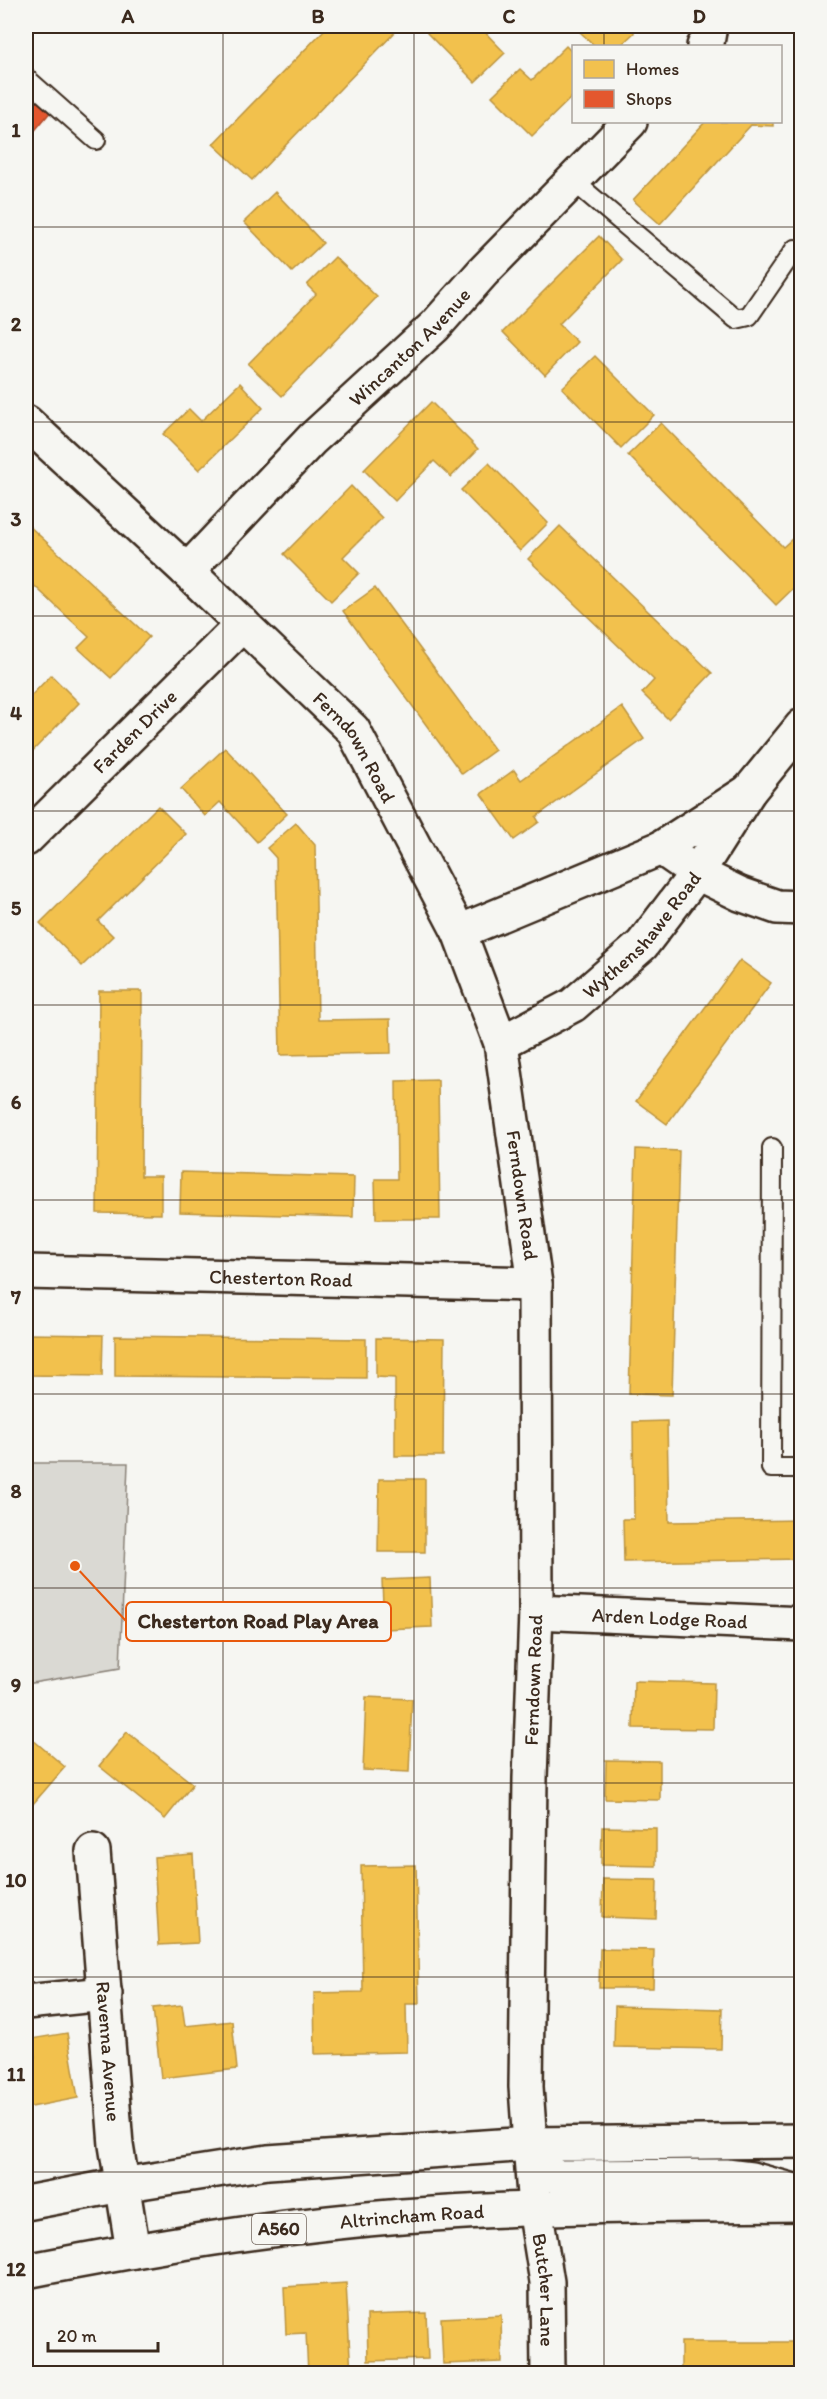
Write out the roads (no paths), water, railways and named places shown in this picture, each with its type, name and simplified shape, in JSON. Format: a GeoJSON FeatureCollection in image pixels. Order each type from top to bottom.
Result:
{"type":"FeatureCollection","features":[{"type":"Feature","properties":{"kind":"main road"},"geometry":{"type":"LineString","coordinates":[[705,45],[710,26]]}},
{"type":"Feature","properties":{"kind":"main road","name":"Wincanton Avenue"},"geometry":{"type":"LineString","coordinates":[[187,571],[312,439],[435,326],[483,272],[629,123]]}},
{"type":"Feature","properties":{"kind":"main road","name":"Ferndown Road"},"geometry":{"type":"LineString","coordinates":[[26,422],[187,571],[352,730],[459,932],[501,1043],[535,1284],[536,1612],[527,1926],[526,2087],[535,2208]]}},
{"type":"Feature","properties":{"kind":"main road","name":"Farden Drive"},"geometry":{"type":"LineString","coordinates":[[26,839],[243,624]]}},
{"type":"Feature","properties":{"kind":"main road","name":"Wythenshawe Road"},"geometry":{"type":"LineString","coordinates":[[501,1043],[573,1005],[642,945],[697,873],[749,791],[801,726]]}},
{"type":"Feature","properties":{"kind":"main road","name":"Wythenshawe Road"},"geometry":{"type":"LineString","coordinates":[[459,932],[661,848],[749,791]]}},
{"type":"Feature","properties":{"kind":"main road"},"geometry":{"type":"LineString","coordinates":[[661,848],[697,873],[740,894],[777,907],[801,908]]}},
{"type":"Feature","properties":{"kind":"main road","name":"Chesterton Road"},"geometry":{"type":"LineString","coordinates":[[26,1272],[535,1284]]}},
{"type":"Feature","properties":{"kind":"main road","name":"Arden Lodge Road"},"geometry":{"type":"LineString","coordinates":[[536,1612],[801,1624]]}},
{"type":"Feature","properties":{"kind":"main road","name":"Ravenna Avenue"},"geometry":{"type":"LineString","coordinates":[[93,1851],[121,2185],[133,2251]]}},
{"type":"Feature","properties":{"kind":"main road"},"geometry":{"type":"LineString","coordinates":[[26,2002],[105,1994]]}},
{"type":"Feature","properties":{"kind":"main road"},"geometry":{"type":"LineString","coordinates":[[26,2203],[121,2185],[268,2162],[530,2144],[801,2141]]}},
{"type":"Feature","properties":{"kind":"main road"},"geometry":{"type":"LineString","coordinates":[[530,2144],[549,2173],[558,2177],[726,2176],[751,2179],[801,2193]]}},
{"type":"Feature","properties":{"kind":"main road","name":"Altrincham Road"},"geometry":{"type":"LineString","coordinates":[[26,2271],[133,2251],[274,2229],[402,2216],[535,2208],[801,2204]]}},
{"type":"Feature","properties":{"kind":"main road","name":"Butcher Lane"},"geometry":{"type":"LineString","coordinates":[[535,2208],[547,2282],[548,2373]]}},
{"type":"Feature","properties":{"kind":"lane"},"geometry":{"type":"LineString","coordinates":[[26,78],[96,140]]}},
{"type":"Feature","properties":{"kind":"lane"},"geometry":{"type":"LineString","coordinates":[[572,180],[736,319],[749,316],[795,249]]}},
{"type":"Feature","properties":{"kind":"lane"},"geometry":{"type":"LineString","coordinates":[[772,1148],[771,1468],[801,1468]]}},
{"type":"Feature","properties":{"kind":"place","name":"Chesterton Road Play Area"},"geometry":{"type":"Point","coordinates":[75,1566]}}]}
